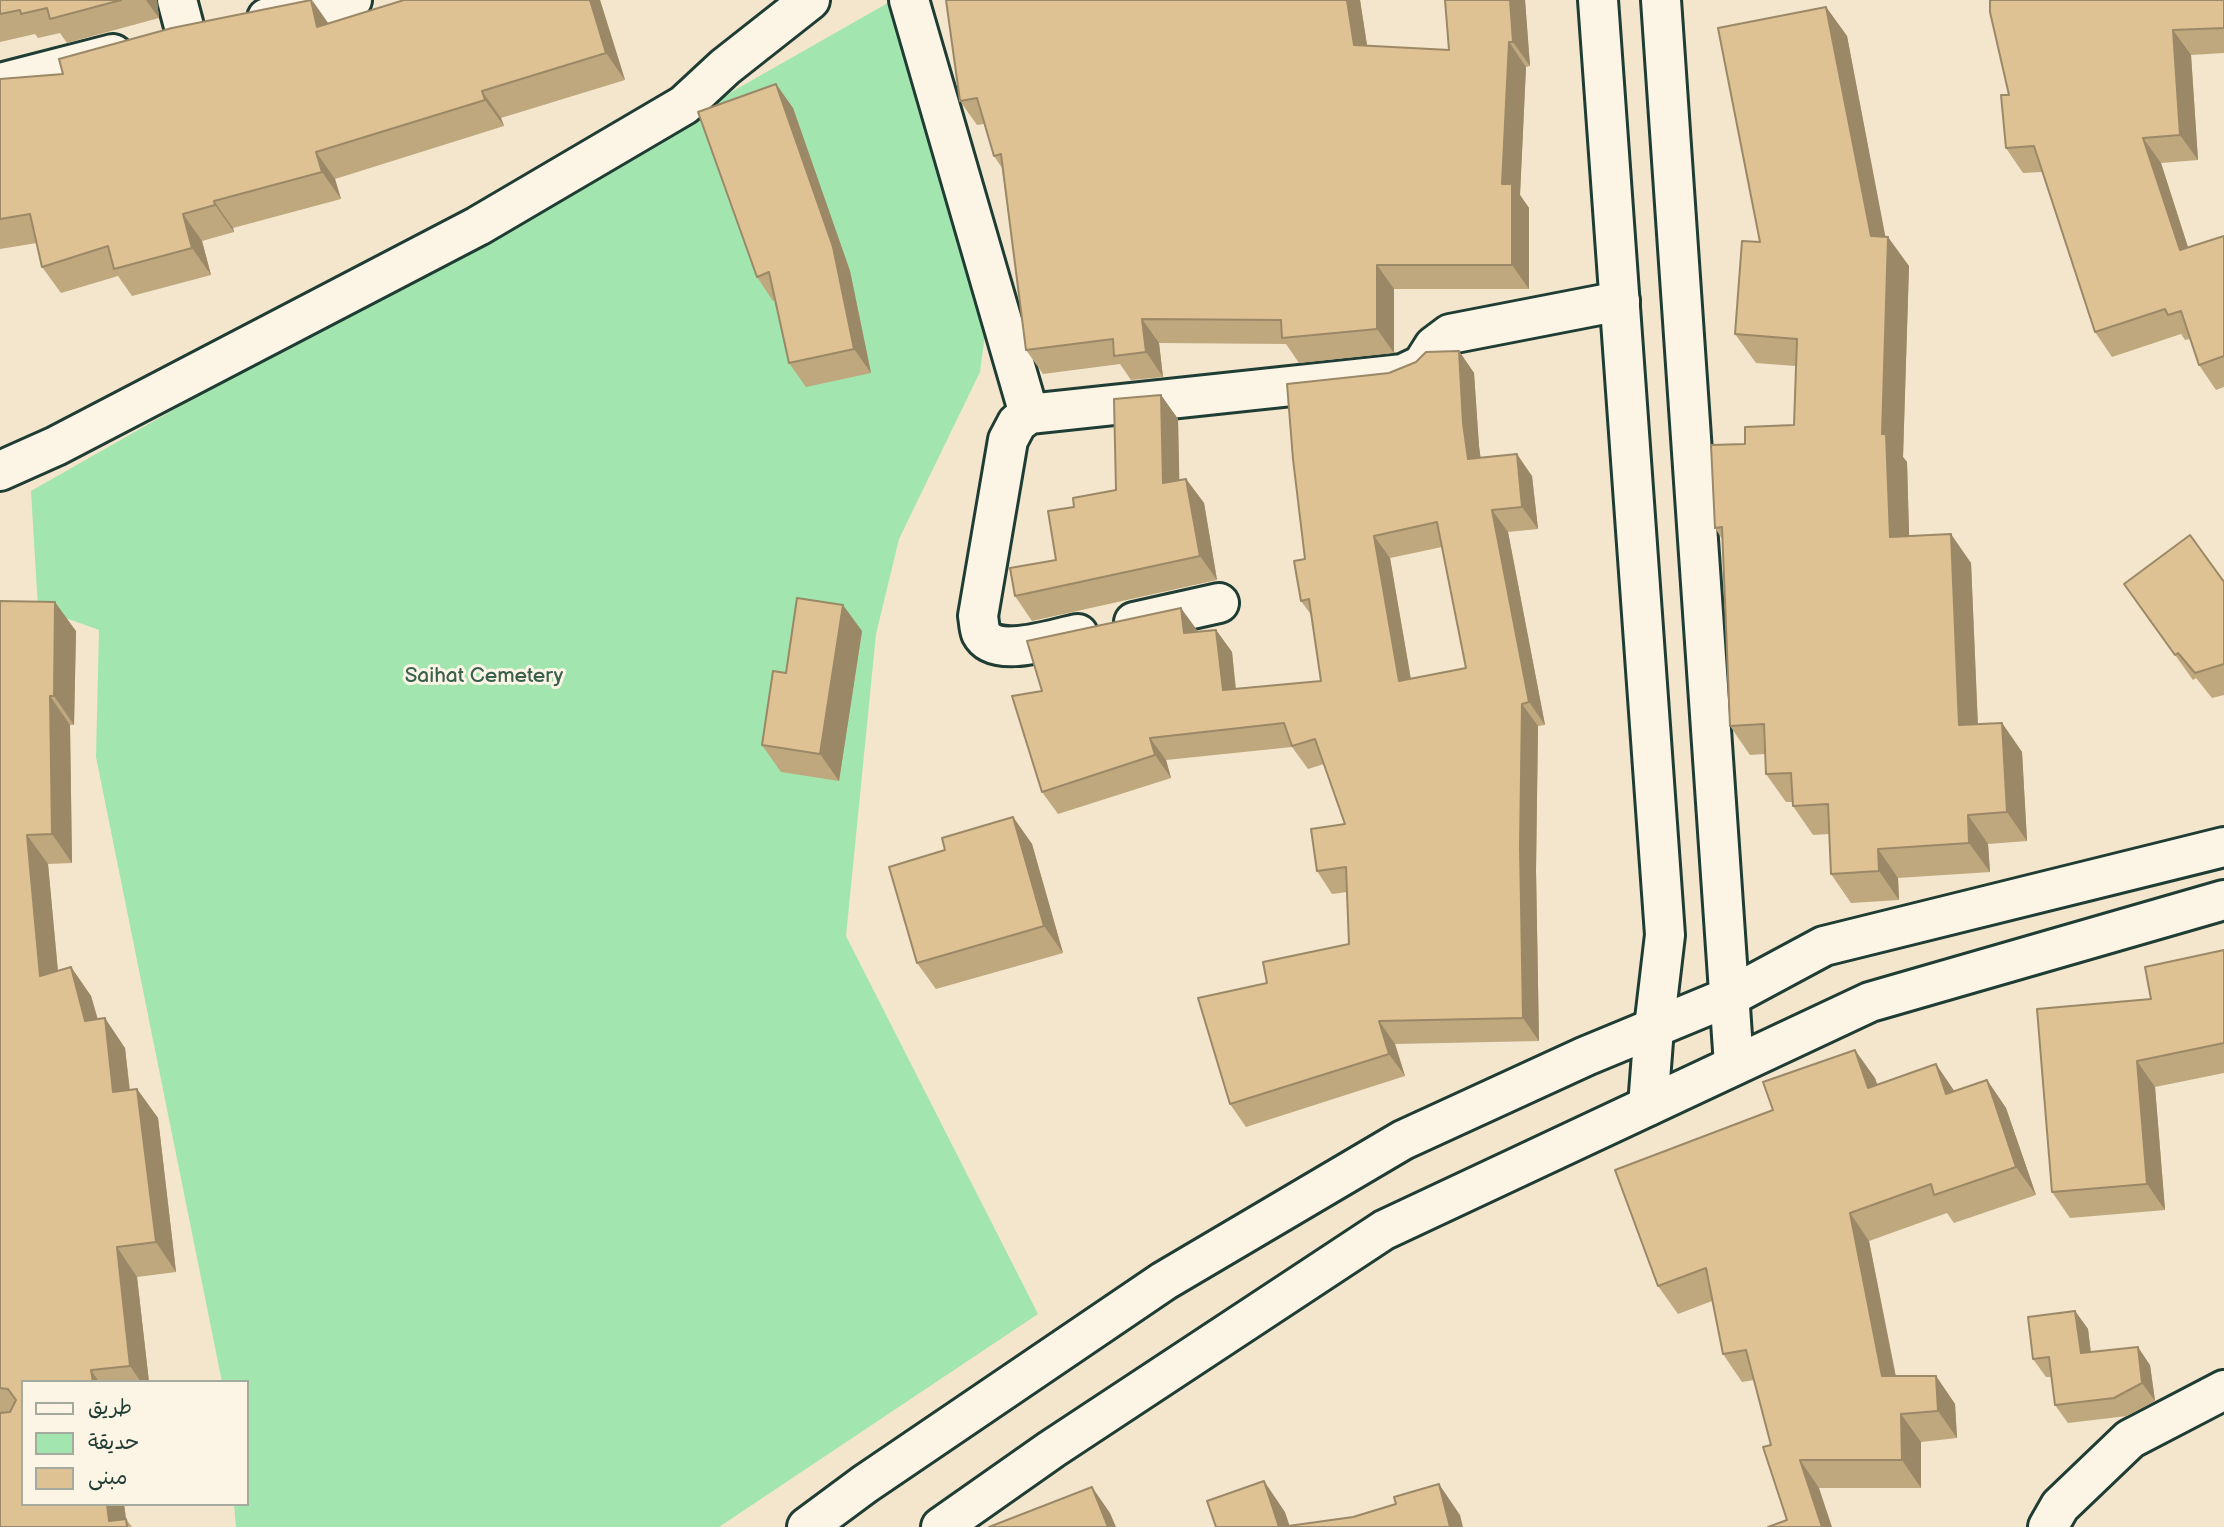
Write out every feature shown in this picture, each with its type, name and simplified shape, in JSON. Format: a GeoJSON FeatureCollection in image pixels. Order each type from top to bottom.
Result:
{"type":"FeatureCollection","features":[{"type":"Feature","properties":{"kind":"street"},"geometry":{"type":"LineString","coordinates":[[0,83],[182,17],[231,25],[352,0]]}},
{"type":"Feature","properties":{"kind":"street"},"geometry":{"type":"LineString","coordinates":[[0,471],[56,446],[478,226],[684,105],[725,67],[810,0]]}},
{"type":"Feature","properties":{"kind":"street"},"geometry":{"type":"LineString","coordinates":[[909,0],[1029,414]]}},
{"type":"Feature","properties":{"kind":"street"},"geometry":{"type":"LineString","coordinates":[[1598,0],[1665,935],[1648,1106]]}},
{"type":"Feature","properties":{"kind":"street"},"geometry":{"type":"LineString","coordinates":[[1661,0],[1734,1065]]}},
{"type":"Feature","properties":{"kind":"street"},"geometry":{"type":"LineString","coordinates":[[1219,603],[1011,648],[993,644],[982,634],[978,616],[1008,440],[1017,423],[1029,414],[1403,374],[1422,365],[1434,346],[1450,334],[1619,301]]}},
{"type":"Feature","properties":{"kind":"street"},"geometry":{"type":"LineString","coordinates":[[807,1527],[865,1484],[1164,1281],[1403,1140],[1586,1056],[1731,996],[1824,946],[2224,847]]}},
{"type":"Feature","properties":{"kind":"street"},"geometry":{"type":"LineString","coordinates":[[941,1527],[1052,1448],[1384,1230],[1870,1002],[2224,900]]}},
{"type":"Feature","properties":{"kind":"street"},"geometry":{"type":"LineString","coordinates":[[2049,1527],[2060,1506],[2130,1440],[2224,1390]]}},
{"type":"Feature","properties":{"kind":"green space","name":"Saihat Cemetery"},"geometry":{"type":"Polygon","coordinates":[[[893,0],[989,305],[980,372],[899,539],[876,634],[846,936],[1038,1314],[719,1527],[236,1527],[234,1506],[248,1506],[248,1380],[222,1380],[96,757],[99,630],[38,608],[31,491],[893,0]]]}},
{"type":"Feature","properties":{"kind":"building"},"geometry":{"type":"Polygon","coordinates":[[[0,0],[121,0],[50,19],[47,8],[21,14],[20,10],[0,14],[0,0]]]}},
{"type":"Feature","properties":{"kind":"building"},"geometry":{"type":"Polygon","coordinates":[[[311,0],[317,27],[404,0],[590,0],[606,53],[482,91],[485,100],[316,152],[322,172],[214,201],[215,205],[183,214],[192,248],[114,269],[108,246],[42,267],[30,214],[0,219],[0,79],[63,74],[59,59],[172,28],[311,0]]]}},
{"type":"Feature","properties":{"kind":"building"},"geometry":{"type":"Polygon","coordinates":[[[946,0],[1347,0],[1354,45],[1449,50],[1445,0],[1510,0],[1513,42],[1509,42],[1502,184],[1512,184],[1512,265],[1377,265],[1377,329],[1282,338],[1281,320],[1142,319],[1146,352],[1114,356],[1113,339],[1026,350],[1001,154],[994,156],[977,98],[960,101],[946,0]]]}},
{"type":"Feature","properties":{"kind":"building"},"geometry":{"type":"Polygon","coordinates":[[[1990,0],[2224,0],[2224,28],[2173,30],[2180,135],[2143,138],[2180,250],[2224,236],[2224,356],[2199,365],[2181,311],[2168,315],[2165,309],[2095,332],[2034,146],[2006,148],[2001,95],[2009,95],[1990,12],[1990,0]]]}},
{"type":"Feature","properties":{"kind":"building"},"geometry":{"type":"Polygon","coordinates":[[[1826,7],[1871,236],[1888,237],[1882,434],[1886,434],[1890,537],[1951,534],[1959,725],[2002,723],[2007,812],[1968,815],[1969,843],[1878,849],[1879,871],[1831,874],[1828,804],[1793,806],[1791,773],[1766,774],[1764,724],[1730,726],[1722,527],[1715,528],[1711,445],[1745,444],[1745,427],[1794,425],[1797,339],[1735,334],[1742,241],[1760,242],[1718,28],[1826,7]]]}},
{"type":"Feature","properties":{"kind":"building"},"geometry":{"type":"Polygon","coordinates":[[[776,84],[833,247],[854,349],[789,363],[769,272],[757,277],[698,112],[776,84]]]}},
{"type":"Feature","properties":{"kind":"building"},"geometry":{"type":"Polygon","coordinates":[[[1459,351],[1468,459],[1517,454],[1522,507],[1492,510],[1529,702],[1522,704],[1520,847],[1523,1018],[1379,1021],[1389,1054],[1230,1104],[1198,998],[1267,983],[1263,962],[1349,944],[1346,867],[1317,871],[1311,829],[1345,824],[1315,739],[1292,746],[1284,723],[1150,738],[1155,755],[1042,792],[1012,696],[1042,691],[1027,641],[1181,608],[1184,633],[1216,630],[1223,690],[1321,681],[1309,599],[1301,601],[1294,561],[1305,559],[1287,384],[1389,373],[1416,362],[1426,352],[1459,351]],[[1437,522],[1374,536],[1399,681],[1466,668],[1437,522]]]}},
{"type":"Feature","properties":{"kind":"building"},"geometry":{"type":"Polygon","coordinates":[[[1161,395],[1163,483],[1186,479],[1200,556],[1015,596],[1010,568],[1056,560],[1048,511],[1074,507],[1073,498],[1116,490],[1114,399],[1161,395]]]}},
{"type":"Feature","properties":{"kind":"building"},"geometry":{"type":"Polygon","coordinates":[[[2190,535],[2224,582],[2224,664],[2195,673],[2178,653],[2175,655],[2124,584],[2190,535]]]}},
{"type":"Feature","properties":{"kind":"building"},"geometry":{"type":"Polygon","coordinates":[[[797,598],[843,605],[820,754],[762,745],[773,671],[786,673],[797,598]]]}},
{"type":"Feature","properties":{"kind":"building"},"geometry":{"type":"Polygon","coordinates":[[[0,601],[55,602],[54,696],[50,696],[52,834],[27,835],[40,976],[71,967],[85,1021],[105,1018],[113,1092],[137,1089],[156,1242],[117,1247],[130,1366],[91,1370],[93,1380],[21,1380],[21,1506],[107,1506],[109,1521],[126,1519],[127,1527],[0,1527],[0,1413],[10,1412],[16,1400],[8,1389],[0,1388],[0,601]]]}},
{"type":"Feature","properties":{"kind":"building"},"geometry":{"type":"Polygon","coordinates":[[[1013,817],[1044,926],[917,963],[889,867],[945,850],[942,838],[1013,817]]]}},
{"type":"Feature","properties":{"kind":"building"},"geometry":{"type":"Polygon","coordinates":[[[2224,950],[2224,1043],[2137,1061],[2147,1184],[2052,1192],[2037,1009],[2151,999],[2145,967],[2224,950]]]}},
{"type":"Feature","properties":{"kind":"building"},"geometry":{"type":"Polygon","coordinates":[[[1855,1050],[1868,1088],[1936,1064],[1946,1094],[1987,1080],[2016,1167],[1934,1195],[1931,1184],[1850,1213],[1882,1376],[1936,1376],[1938,1411],[1901,1414],[1902,1460],[1800,1460],[1822,1527],[1768,1527],[1787,1520],[1763,1447],[1771,1445],[1746,1350],[1723,1354],[1706,1268],[1658,1286],[1615,1170],[1773,1110],[1763,1082],[1855,1050]]]}},
{"type":"Feature","properties":{"kind":"building"},"geometry":{"type":"Polygon","coordinates":[[[2075,1311],[2081,1353],[2138,1347],[2142,1383],[2114,1398],[2055,1405],[2049,1357],[2033,1359],[2028,1317],[2075,1311]]]}},
{"type":"Feature","properties":{"kind":"building"},"geometry":{"type":"Polygon","coordinates":[[[1264,1481],[1279,1527],[1216,1527],[1207,1501],[1264,1481]]]}},
{"type":"Feature","properties":{"kind":"building"},"geometry":{"type":"Polygon","coordinates":[[[1439,1484],[1450,1527],[1281,1527],[1353,1517],[1396,1504],[1394,1497],[1439,1484]]]}},
{"type":"Feature","properties":{"kind":"building"},"geometry":{"type":"Polygon","coordinates":[[[1092,1487],[1108,1527],[989,1527],[1092,1487]]]}}]}
